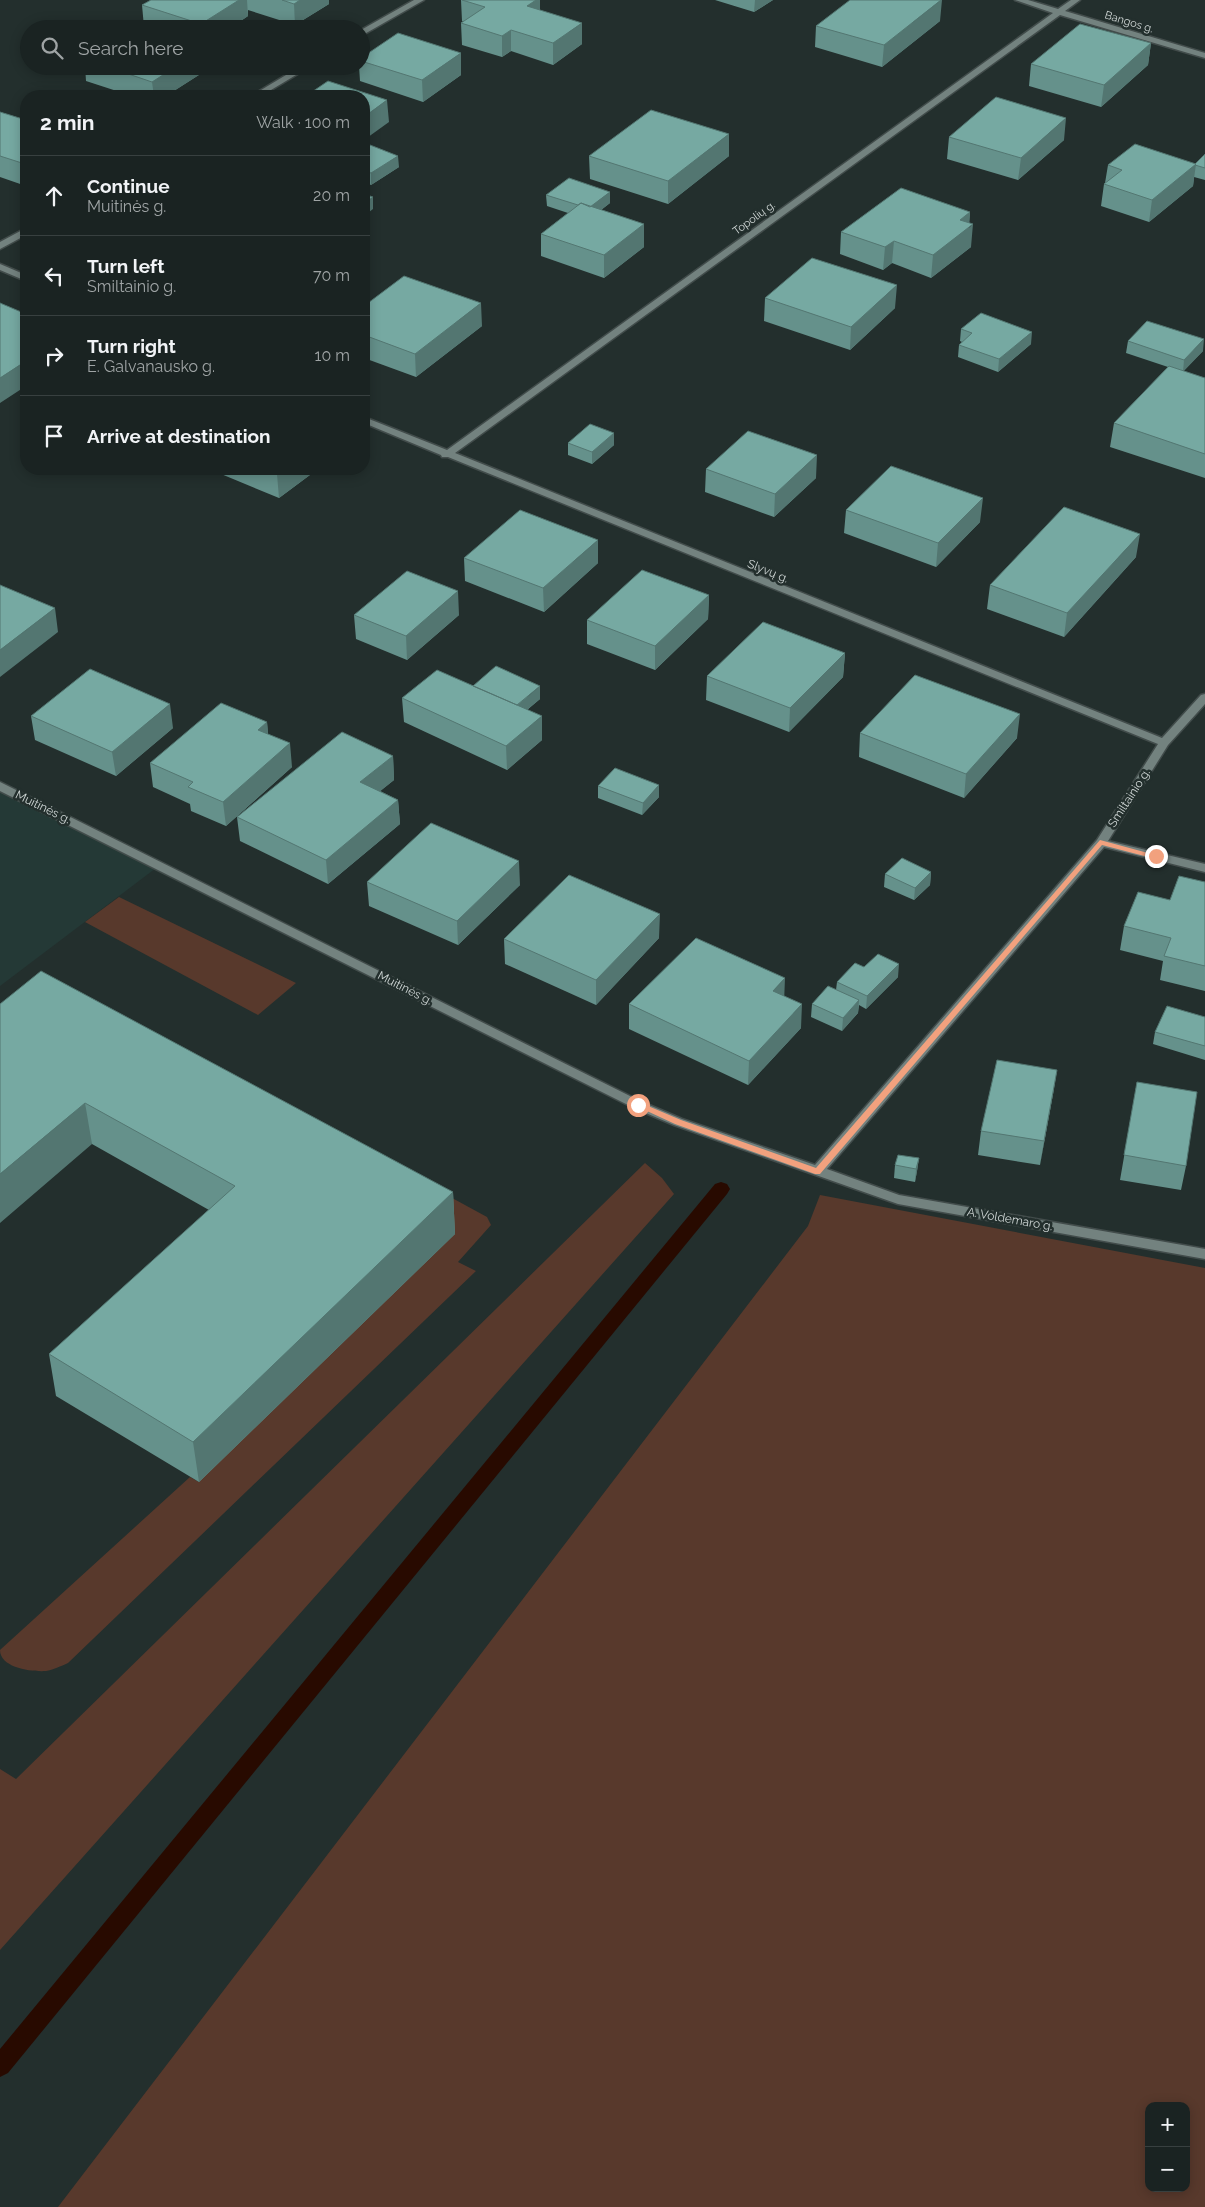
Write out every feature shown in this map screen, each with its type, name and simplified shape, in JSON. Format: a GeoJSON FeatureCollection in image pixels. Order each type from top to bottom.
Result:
{"type":"FeatureCollection","features":[{"type":"Feature","properties":{"kind":"street"},"geometry":{"type":"LineString","coordinates":[[370,29],[420,0]]}},
{"type":"Feature","properties":{"kind":"street","name":"Bangos g."},"geometry":{"type":"LineString","coordinates":[[1019,0],[1205,56]]}},
{"type":"Feature","properties":{"kind":"street","name":"Topolių g."},"geometry":{"type":"LineString","coordinates":[[446,455],[1076,0]]}},
{"type":"Feature","properties":{"kind":"street"},"geometry":{"type":"LineString","coordinates":[[266,90],[292,75]]}},
{"type":"Feature","properties":{"kind":"street"},"geometry":{"type":"LineString","coordinates":[[0,246],[20,234]]}},
{"type":"Feature","properties":{"kind":"street"},"geometry":{"type":"LineString","coordinates":[[0,267],[20,275]]}},
{"type":"Feature","properties":{"kind":"street","name":"Slyvų g."},"geometry":{"type":"LineString","coordinates":[[370,423],[446,455],[1164,743]]}},
{"type":"Feature","properties":{"kind":"street","name":"Smiltainio g."},"geometry":{"type":"LineString","coordinates":[[818,1172],[1100,843],[1164,743],[1205,697]]}},
{"type":"Feature","properties":{"kind":"street","name":"Muitinės g."},"geometry":{"type":"LineString","coordinates":[[0,786],[638,1105],[678,1122],[818,1172]]}},
{"type":"Feature","properties":{"kind":"street"},"geometry":{"type":"LineString","coordinates":[[1100,843],[1205,868]]}},
{"type":"Feature","properties":{"kind":"street","name":"A. Voldemaro g."},"geometry":{"type":"LineString","coordinates":[[818,1172],[898,1199],[1205,1254]]}},
{"type":"Feature","properties":{"kind":"shaded area"},"geometry":{"type":"Polygon","coordinates":[[[0,786],[160,865],[0,986],[0,786]]]}},
{"type":"Feature","properties":{"kind":"shaded area"},"geometry":{"type":"Polygon","coordinates":[[[119,897],[296,983],[258,1015],[85,922],[119,897]]]}},
{"type":"Feature","properties":{"kind":"shaded area"},"geometry":{"type":"Polygon","coordinates":[[[261,1094],[487,1217],[491,1225],[458,1262],[476,1271],[68,1663],[46,1671],[25,1670],[11,1665],[1,1656],[0,1650],[190,1477],[199,1482],[261,1094]]]}},
{"type":"Feature","properties":{"kind":"shaded area"},"geometry":{"type":"Polygon","coordinates":[[[645,1163],[662,1178],[674,1194],[0,1950],[0,1769],[16,1779],[645,1163]]]}},
{"type":"Feature","properties":{"kind":"shaded area"},"geometry":{"type":"Polygon","coordinates":[[[820,1195],[1205,1268],[1205,2207],[58,2207],[808,1226],[820,1195]]]}},
{"type":"Feature","properties":{"kind":"building"},"geometry":{"type":"Polygon","coordinates":[[[151,0],[239,0],[207,20],[189,20],[142,5],[151,0]]]}},
{"type":"Feature","properties":{"kind":"building"},"geometry":{"type":"Polygon","coordinates":[[[282,0],[300,0],[294,4],[282,0]]]}},
{"type":"Feature","properties":{"kind":"building"},"geometry":{"type":"Polygon","coordinates":[[[462,0],[536,0],[527,6],[582,23],[553,43],[511,30],[502,36],[461,23],[485,7],[462,0]]]}},
{"type":"Feature","properties":{"kind":"building"},"geometry":{"type":"Polygon","coordinates":[[[850,0],[941,0],[884,45],[816,26],[850,0]]]}},
{"type":"Feature","properties":{"kind":"building"},"geometry":{"type":"Polygon","coordinates":[[[1080,24],[1151,43],[1104,85],[1031,64],[1080,24]]]}},
{"type":"Feature","properties":{"kind":"building"},"geometry":{"type":"Polygon","coordinates":[[[398,33],[461,53],[422,80],[370,64],[370,52],[398,33]]]}},
{"type":"Feature","properties":{"kind":"building"},"geometry":{"type":"Polygon","coordinates":[[[131,75],[163,75],[152,82],[131,75]]]}},
{"type":"Feature","properties":{"kind":"building"},"geometry":{"type":"Polygon","coordinates":[[[328,81],[356,90],[315,90],[328,81]]]}},
{"type":"Feature","properties":{"kind":"building"},"geometry":{"type":"Polygon","coordinates":[[[370,95],[387,100],[370,113],[370,95]]]}},
{"type":"Feature","properties":{"kind":"building"},"geometry":{"type":"Polygon","coordinates":[[[996,97],[1066,118],[1021,158],[949,137],[996,97]]]}},
{"type":"Feature","properties":{"kind":"building"},"geometry":{"type":"Polygon","coordinates":[[[651,110],[729,134],[668,181],[589,156],[651,110]]]}},
{"type":"Feature","properties":{"kind":"building"},"geometry":{"type":"Polygon","coordinates":[[[0,112],[20,118],[20,162],[0,156],[0,112]]]}},
{"type":"Feature","properties":{"kind":"building"},"geometry":{"type":"Polygon","coordinates":[[[1135,144],[1196,164],[1152,200],[1104,184],[1122,170],[1108,165],[1135,144]]]}},
{"type":"Feature","properties":{"kind":"building"},"geometry":{"type":"Polygon","coordinates":[[[370,145],[398,156],[371,173],[370,145]]]}},
{"type":"Feature","properties":{"kind":"building"},"geometry":{"type":"Polygon","coordinates":[[[1205,154],[1205,168],[1195,165],[1195,164],[1205,154]]]}},
{"type":"Feature","properties":{"kind":"building"},"geometry":{"type":"Polygon","coordinates":[[[569,178],[610,192],[590,207],[546,195],[569,178]]]}},
{"type":"Feature","properties":{"kind":"building"},"geometry":{"type":"Polygon","coordinates":[[[901,188],[970,212],[960,220],[973,224],[933,255],[894,241],[885,247],[841,232],[901,188]]]}},
{"type":"Feature","properties":{"kind":"building"},"geometry":{"type":"Polygon","coordinates":[[[581,203],[644,224],[604,255],[541,234],[581,203]]]}},
{"type":"Feature","properties":{"kind":"building"},"geometry":{"type":"Polygon","coordinates":[[[812,258],[897,285],[851,327],[765,298],[812,258]]]}},
{"type":"Feature","properties":{"kind":"building"},"geometry":{"type":"Polygon","coordinates":[[[404,276],[481,303],[415,354],[370,337],[370,302],[404,276]]]}},
{"type":"Feature","properties":{"kind":"building"},"geometry":{"type":"Polygon","coordinates":[[[0,303],[20,311],[20,365],[0,378],[0,303]]]}},
{"type":"Feature","properties":{"kind":"building"},"geometry":{"type":"Polygon","coordinates":[[[981,313],[1032,332],[999,359],[959,345],[972,333],[961,329],[981,313]]]}},
{"type":"Feature","properties":{"kind":"building"},"geometry":{"type":"Polygon","coordinates":[[[1147,321],[1204,339],[1184,360],[1128,341],[1147,321]]]}},
{"type":"Feature","properties":{"kind":"building"},"geometry":{"type":"Polygon","coordinates":[[[1169,366],[1205,378],[1205,454],[1114,423],[1169,366]]]}},
{"type":"Feature","properties":{"kind":"building"},"geometry":{"type":"Polygon","coordinates":[[[590,424],[614,433],[592,452],[568,443],[590,424]]]}},
{"type":"Feature","properties":{"kind":"building"},"geometry":{"type":"Polygon","coordinates":[[[748,431],[817,455],[775,494],[706,469],[748,431]]]}},
{"type":"Feature","properties":{"kind":"building"},"geometry":{"type":"Polygon","coordinates":[[[891,466],[983,498],[938,543],[846,510],[891,466]]]}},
{"type":"Feature","properties":{"kind":"building"},"geometry":{"type":"Polygon","coordinates":[[[1064,507],[1140,534],[1067,613],[990,585],[1064,507]]]}},
{"type":"Feature","properties":{"kind":"building"},"geometry":{"type":"Polygon","coordinates":[[[520,510],[598,540],[543,588],[464,558],[520,510]]]}},
{"type":"Feature","properties":{"kind":"building"},"geometry":{"type":"Polygon","coordinates":[[[642,570],[709,595],[655,646],[587,620],[642,570]]]}},
{"type":"Feature","properties":{"kind":"building"},"geometry":{"type":"Polygon","coordinates":[[[407,571],[458,591],[406,636],[354,615],[407,571]]]}},
{"type":"Feature","properties":{"kind":"building"},"geometry":{"type":"Polygon","coordinates":[[[0,585],[55,608],[0,650],[0,585]]]}},
{"type":"Feature","properties":{"kind":"building"},"geometry":{"type":"Polygon","coordinates":[[[763,622],[845,653],[790,708],[707,676],[763,622]]]}},
{"type":"Feature","properties":{"kind":"building"},"geometry":{"type":"Polygon","coordinates":[[[496,666],[540,686],[517,705],[473,686],[496,666]]]}},
{"type":"Feature","properties":{"kind":"building"},"geometry":{"type":"Polygon","coordinates":[[[90,669],[170,704],[112,752],[31,716],[90,669]]]}},
{"type":"Feature","properties":{"kind":"building"},"geometry":{"type":"Polygon","coordinates":[[[437,670],[542,716],[506,746],[402,698],[437,670]]]}},
{"type":"Feature","properties":{"kind":"building"},"geometry":{"type":"Polygon","coordinates":[[[915,675],[1020,714],[966,774],[860,733],[915,675]]]}},
{"type":"Feature","properties":{"kind":"building"},"geometry":{"type":"Polygon","coordinates":[[[221,703],[267,722],[258,730],[290,743],[223,802],[188,787],[193,782],[150,763],[221,703]]]}},
{"type":"Feature","properties":{"kind":"building"},"geometry":{"type":"Polygon","coordinates":[[[342,732],[393,756],[360,782],[398,800],[326,860],[237,817],[342,732]]]}},
{"type":"Feature","properties":{"kind":"building"},"geometry":{"type":"Polygon","coordinates":[[[615,768],[659,785],[643,803],[598,786],[615,768]]]}},
{"type":"Feature","properties":{"kind":"building"},"geometry":{"type":"Polygon","coordinates":[[[431,823],[519,861],[457,921],[367,882],[431,823]]]}},
{"type":"Feature","properties":{"kind":"building"},"geometry":{"type":"Polygon","coordinates":[[[902,858],[931,872],[915,888],[885,874],[902,858]]]}},
{"type":"Feature","properties":{"kind":"building"},"geometry":{"type":"Polygon","coordinates":[[[569,875],[660,914],[596,980],[504,939],[569,875]]]}},
{"type":"Feature","properties":{"kind":"building"},"geometry":{"type":"Polygon","coordinates":[[[1179,876],[1205,882],[1205,966],[1164,956],[1171,938],[1124,926],[1138,892],[1170,900],[1179,876]]]}},
{"type":"Feature","properties":{"kind":"building"},"geometry":{"type":"Polygon","coordinates":[[[696,938],[785,978],[773,991],[802,1004],[749,1061],[629,1004],[696,938]]]}},
{"type":"Feature","properties":{"kind":"building"},"geometry":{"type":"Polygon","coordinates":[[[878,954],[899,964],[867,996],[837,982],[855,963],[864,967],[878,954]]]}},
{"type":"Feature","properties":{"kind":"building"},"geometry":{"type":"Polygon","coordinates":[[[41,971],[453,1192],[193,1442],[49,1354],[235,1186],[85,1103],[0,1174],[0,1004],[41,971]]]}},
{"type":"Feature","properties":{"kind":"building"},"geometry":{"type":"Polygon","coordinates":[[[828,986],[859,1000],[843,1018],[812,1004],[828,986]]]}},
{"type":"Feature","properties":{"kind":"building"},"geometry":{"type":"Polygon","coordinates":[[[1167,1006],[1205,1017],[1205,1046],[1155,1032],[1167,1006]]]}},
{"type":"Feature","properties":{"kind":"building"},"geometry":{"type":"Polygon","coordinates":[[[997,1060],[1057,1070],[1044,1141],[981,1131],[997,1060]]]}},
{"type":"Feature","properties":{"kind":"building"},"geometry":{"type":"Polygon","coordinates":[[[1137,1082],[1197,1092],[1186,1166],[1124,1155],[1137,1082]]]}},
{"type":"Feature","properties":{"kind":"building"},"geometry":{"type":"Polygon","coordinates":[[[898,1155],[919,1158],[916,1169],[895,1165],[898,1155]]]}},
{"type":"Feature","properties":{"kind":"waterway"},"geometry":{"type":"LineString","coordinates":[[0,2066],[721,1189]]}},
{"type":"Feature","properties":{"kind":"route"},"geometry":{"type":"LineString","coordinates":[[638,1105],[678,1122],[818,1172],[1100,843],[1156,856]]}}]}
